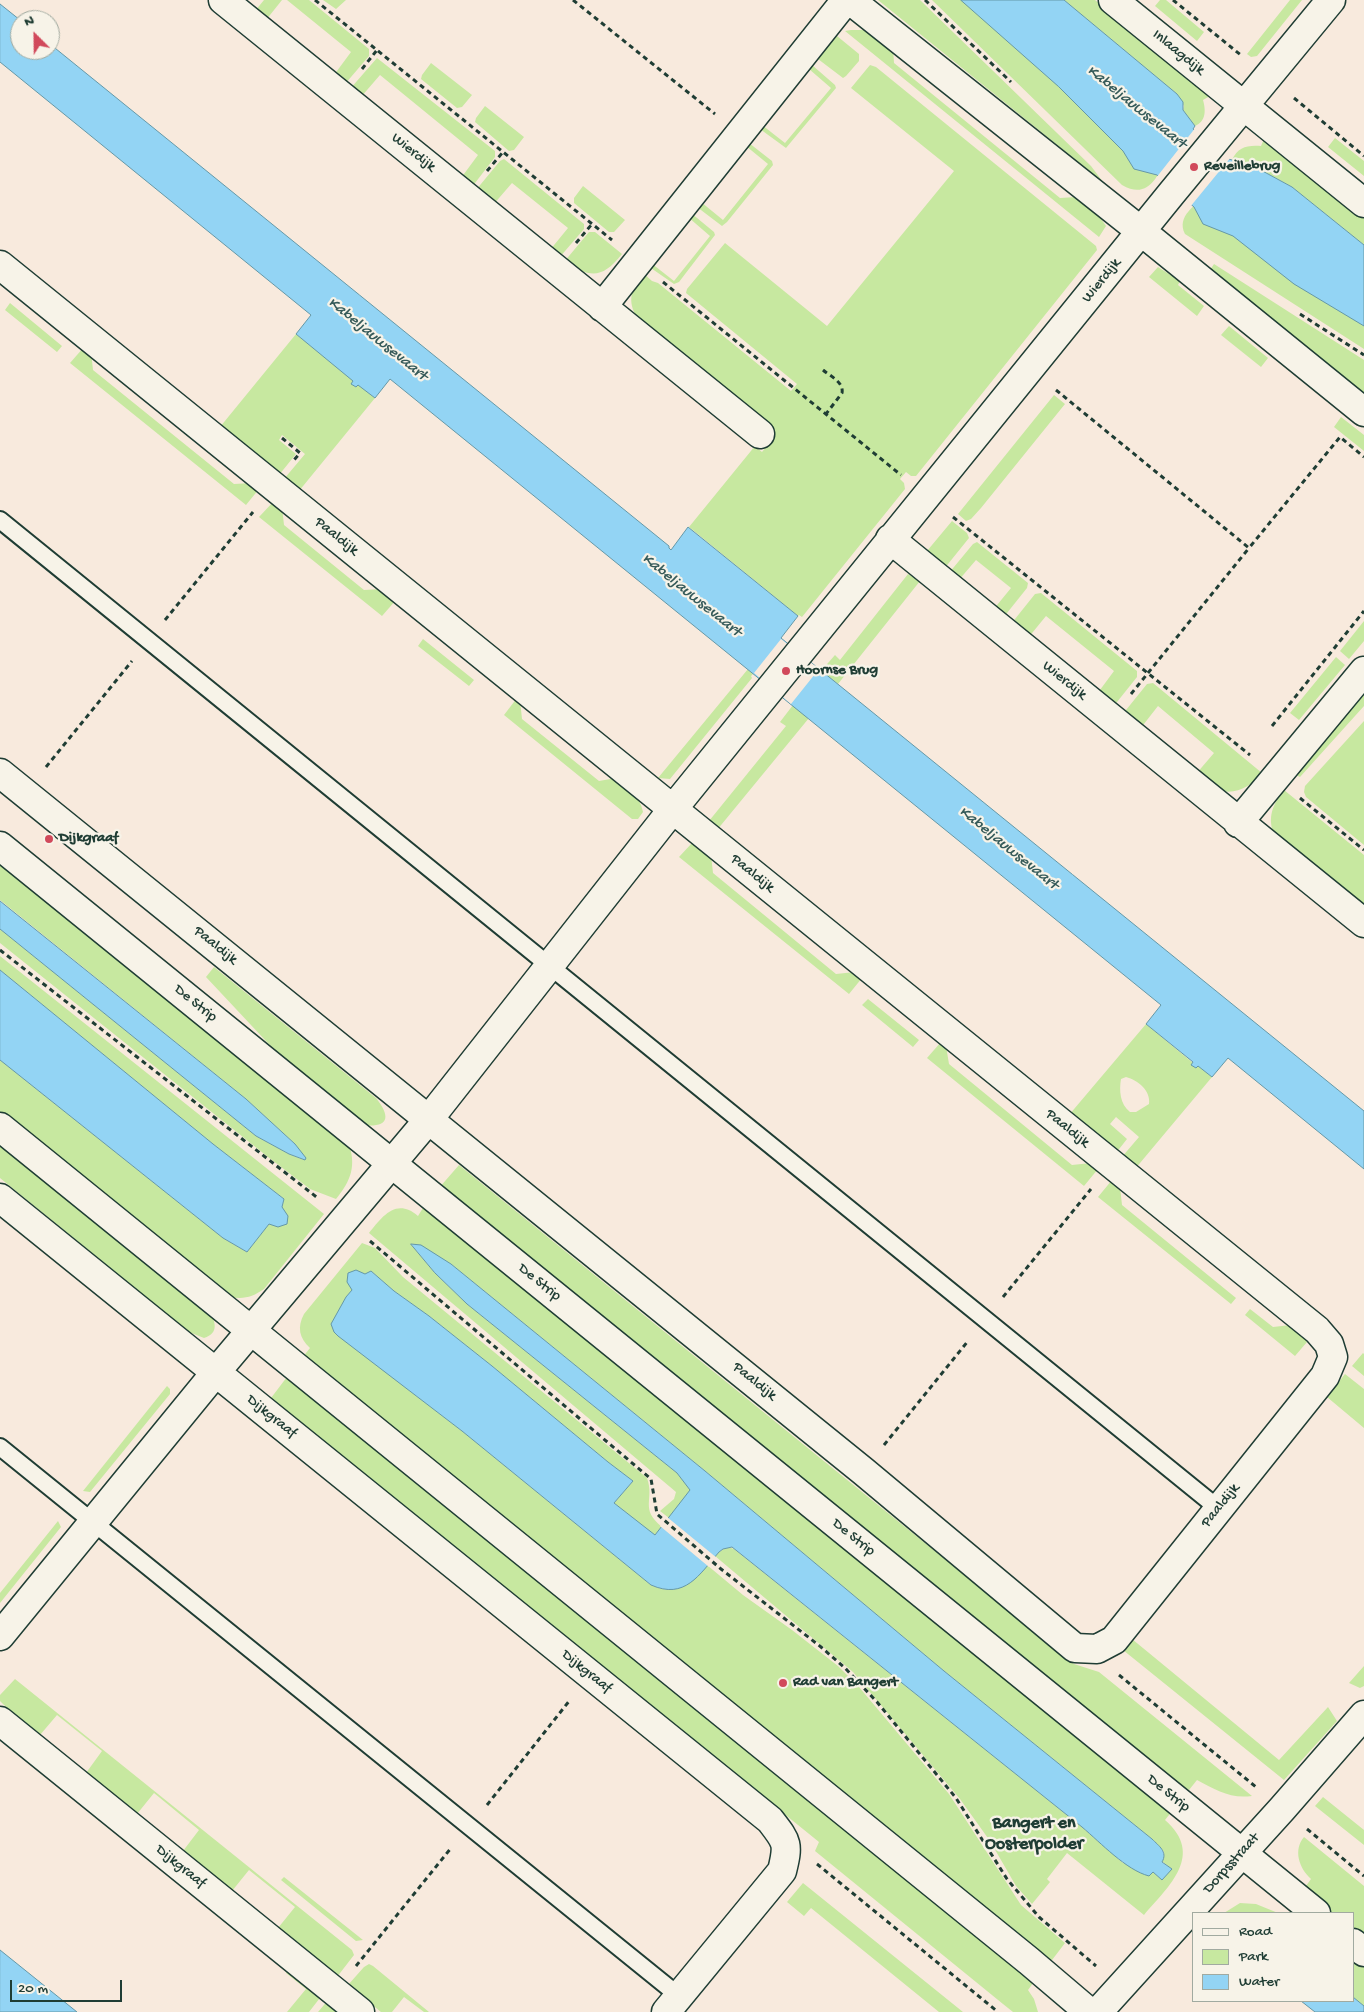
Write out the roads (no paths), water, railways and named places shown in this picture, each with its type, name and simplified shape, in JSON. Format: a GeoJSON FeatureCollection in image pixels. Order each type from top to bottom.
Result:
{"type":"FeatureCollection","features":[{"type":"Feature","properties":{"kind":"street","name":"Wierdijk"},"geometry":{"type":"LineString","coordinates":[[223,0],[760,434]]}},
{"type":"Feature","properties":{"kind":"street"},"geometry":{"type":"LineString","coordinates":[[602,307],[846,0]]}},
{"type":"Feature","properties":{"kind":"street"},"geometry":{"type":"LineString","coordinates":[[850,0],[1142,232],[1364,412]]}},
{"type":"Feature","properties":{"kind":"street","name":"Inlaagdijk"},"geometry":{"type":"LineString","coordinates":[[1113,0],[1364,203]]}},
{"type":"Feature","properties":{"kind":"street"},"geometry":{"type":"LineString","coordinates":[[1244,106],[1332,0]]}},
{"type":"Feature","properties":{"kind":"street","name":"Wierdijk"},"geometry":{"type":"LineString","coordinates":[[672,810],[890,539],[1244,106]]}},
{"type":"Feature","properties":{"kind":"street","name":"Paaldijk"},"geometry":{"type":"LineString","coordinates":[[0,265],[1317,1330],[1329,1344],[1333,1357],[1324,1376],[1114,1640],[1097,1649],[1075,1648],[863,1471],[0,774]]}},
{"type":"Feature","properties":{"kind":"street","name":"Wierdijk"},"geometry":{"type":"LineString","coordinates":[[890,539],[1238,823],[1364,923]]}},
{"type":"Feature","properties":{"kind":"street"},"geometry":{"type":"LineString","coordinates":[[1238,823],[1364,671]]}},
{"type":"Feature","properties":{"kind":"street"},"geometry":{"type":"LineString","coordinates":[[0,1636],[250,1331],[429,1119],[672,810]]}},
{"type":"Feature","properties":{"kind":"street","name":"De Strip"},"geometry":{"type":"LineString","coordinates":[[0,846],[1315,1912]]}},
{"type":"Feature","properties":{"kind":"street"},"geometry":{"type":"LineString","coordinates":[[0,1127],[1029,1960],[1089,2012]]}},
{"type":"Feature","properties":{"kind":"street","name":"Dijkgraaf"},"geometry":{"type":"LineString","coordinates":[[0,1198],[770,1820],[784,1838],[788,1850],[782,1871],[673,2004]]}},
{"type":"Feature","properties":{"kind":"street","name":"Dorpsstraat"},"geometry":{"type":"LineString","coordinates":[[1098,2012],[1282,1809],[1364,1715]]}},
{"type":"Feature","properties":{"kind":"street","name":"Dijkgraaf"},"geometry":{"type":"LineString","coordinates":[[0,1721],[360,2012]]}},
{"type":"Feature","properties":{"kind":"street"},"geometry":{"type":"LineString","coordinates":[[1354,1944],[1364,1952]]}},
{"type":"Feature","properties":{"kind":"lane"},"geometry":{"type":"LineString","coordinates":[[0,520],[1219,1509]]}},
{"type":"Feature","properties":{"kind":"lane"},"geometry":{"type":"LineString","coordinates":[[0,1447],[673,2004]]}},
{"type":"Feature","properties":{"kind":"water","name":"Kabeljauwsevaart"},"geometry":{"type":"Polygon","coordinates":[[[961,0],[1064,0],[1177,94],[1183,102],[1183,110],[1195,126],[1193,129],[1229,159],[1257,168],[1292,187],[1364,245],[1364,326],[1294,284],[1233,236],[1203,224],[1194,207],[1157,175],[1134,169],[1123,151],[1059,87],[961,0]]]}},
{"type":"Feature","properties":{"kind":"water","name":"Kabeljauwsevaart"},"geometry":{"type":"Polygon","coordinates":[[[0,4],[10,12],[10,60],[60,60],[60,52],[669,546],[671,550],[688,527],[798,616],[781,638],[1364,1111],[1364,1169],[1228,1058],[1212,1077],[1198,1066],[1196,1068],[1191,1065],[1193,1062],[1146,1024],[1161,1005],[390,379],[375,398],[358,385],[356,387],[351,384],[353,381],[296,334],[311,315],[0,62],[0,4]]]}},
{"type":"Feature","properties":{"kind":"water"},"geometry":{"type":"Polygon","coordinates":[[[0,901],[246,1099],[295,1144],[306,1158],[305,1160],[289,1154],[256,1136],[0,929],[0,901]]]}},
{"type":"Feature","properties":{"kind":"water"},"geometry":{"type":"Polygon","coordinates":[[[0,970],[213,1144],[284,1199],[282,1207],[288,1216],[287,1224],[278,1227],[269,1224],[247,1252],[223,1238],[0,1060],[0,970]]]}},
{"type":"Feature","properties":{"kind":"water"},"geometry":{"type":"Polygon","coordinates":[[[411,1244],[421,1245],[451,1264],[705,1471],[944,1671],[1152,1839],[1163,1852],[1164,1858],[1162,1862],[1172,1869],[1162,1880],[1153,1872],[1149,1876],[1140,1873],[1123,1862],[1082,1827],[732,1547],[719,1552],[698,1577],[682,1587],[663,1589],[651,1585],[462,1431],[338,1336],[331,1324],[352,1290],[347,1282],[348,1273],[356,1270],[365,1274],[371,1271],[394,1291],[492,1366],[633,1481],[614,1503],[655,1535],[690,1490],[677,1473],[467,1304],[435,1273],[411,1244]]]}},
{"type":"Feature","properties":{"kind":"water"},"geometry":{"type":"Polygon","coordinates":[[[0,1950],[77,2012],[0,2012],[0,1950]]]}},
{"type":"Feature","properties":{"kind":"water"},"geometry":{"type":"Polygon","coordinates":[[[1354,1998],[1364,2006],[1364,2012],[1315,2012],[1302,2002],[1354,2002],[1354,1998]]]}},
{"type":"Feature","properties":{"kind":"place","name":"Reveillebrug"},"geometry":{"type":"Point","coordinates":[1194,167]}},
{"type":"Feature","properties":{"kind":"place","name":"Hoornse Brug"},"geometry":{"type":"Point","coordinates":[786,671]}},
{"type":"Feature","properties":{"kind":"place","name":"Dijkgraaf"},"geometry":{"type":"Point","coordinates":[49,839]}},
{"type":"Feature","properties":{"kind":"place","name":"Rad van Bangert"},"geometry":{"type":"Point","coordinates":[783,1683]}},
{"type":"Feature","properties":{"kind":"district","name":"Bangert en Oosterpolder"},"geometry":{"type":"Point","coordinates":[1034,1834]}}]}
